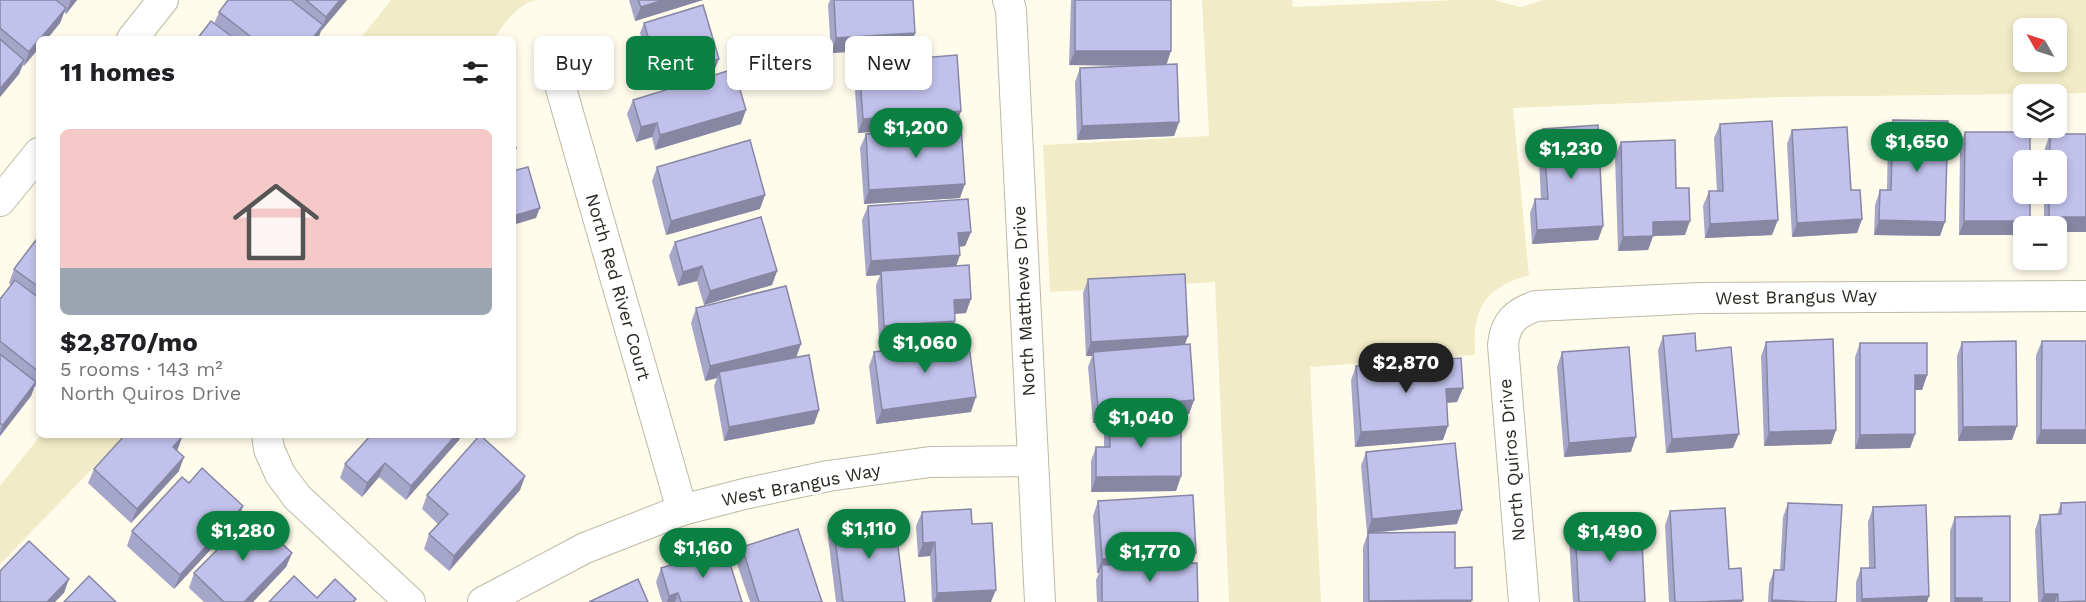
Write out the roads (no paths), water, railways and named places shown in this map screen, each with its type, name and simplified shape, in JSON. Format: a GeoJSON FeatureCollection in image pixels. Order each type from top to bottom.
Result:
{"type":"FeatureCollection","features":[{"type":"Feature","properties":{"kind":"street"},"geometry":{"type":"LineString","coordinates":[[134,36],[163,0]]}},
{"type":"Feature","properties":{"kind":"street","name":"North Matthews Drive"},"geometry":{"type":"LineString","coordinates":[[1008,0],[1011,10],[1040,602]]}},
{"type":"Feature","properties":{"kind":"street","name":"North Red River Court"},"geometry":{"type":"LineString","coordinates":[[561,90],[682,510]]}},
{"type":"Feature","properties":{"kind":"street"},"geometry":{"type":"LineString","coordinates":[[0,201],[36,157]]}},
{"type":"Feature","properties":{"kind":"street","name":"West Brangus Way"},"geometry":{"type":"LineString","coordinates":[[1511,320],[1521,311],[1536,306],[1699,298],[2086,296]]}},
{"type":"Feature","properties":{"kind":"street","name":"North Quiros Drive"},"geometry":{"type":"LineString","coordinates":[[1511,320],[1504,332],[1503,345],[1524,602]]}},
{"type":"Feature","properties":{"kind":"street"},"geometry":{"type":"LineString","coordinates":[[267,438],[269,449],[280,474],[297,497],[410,602]]}},
{"type":"Feature","properties":{"kind":"street","name":"West Brangus Way"},"geometry":{"type":"LineString","coordinates":[[483,602],[585,548],[682,510],[839,474],[930,462],[1032,461]]}}]}
